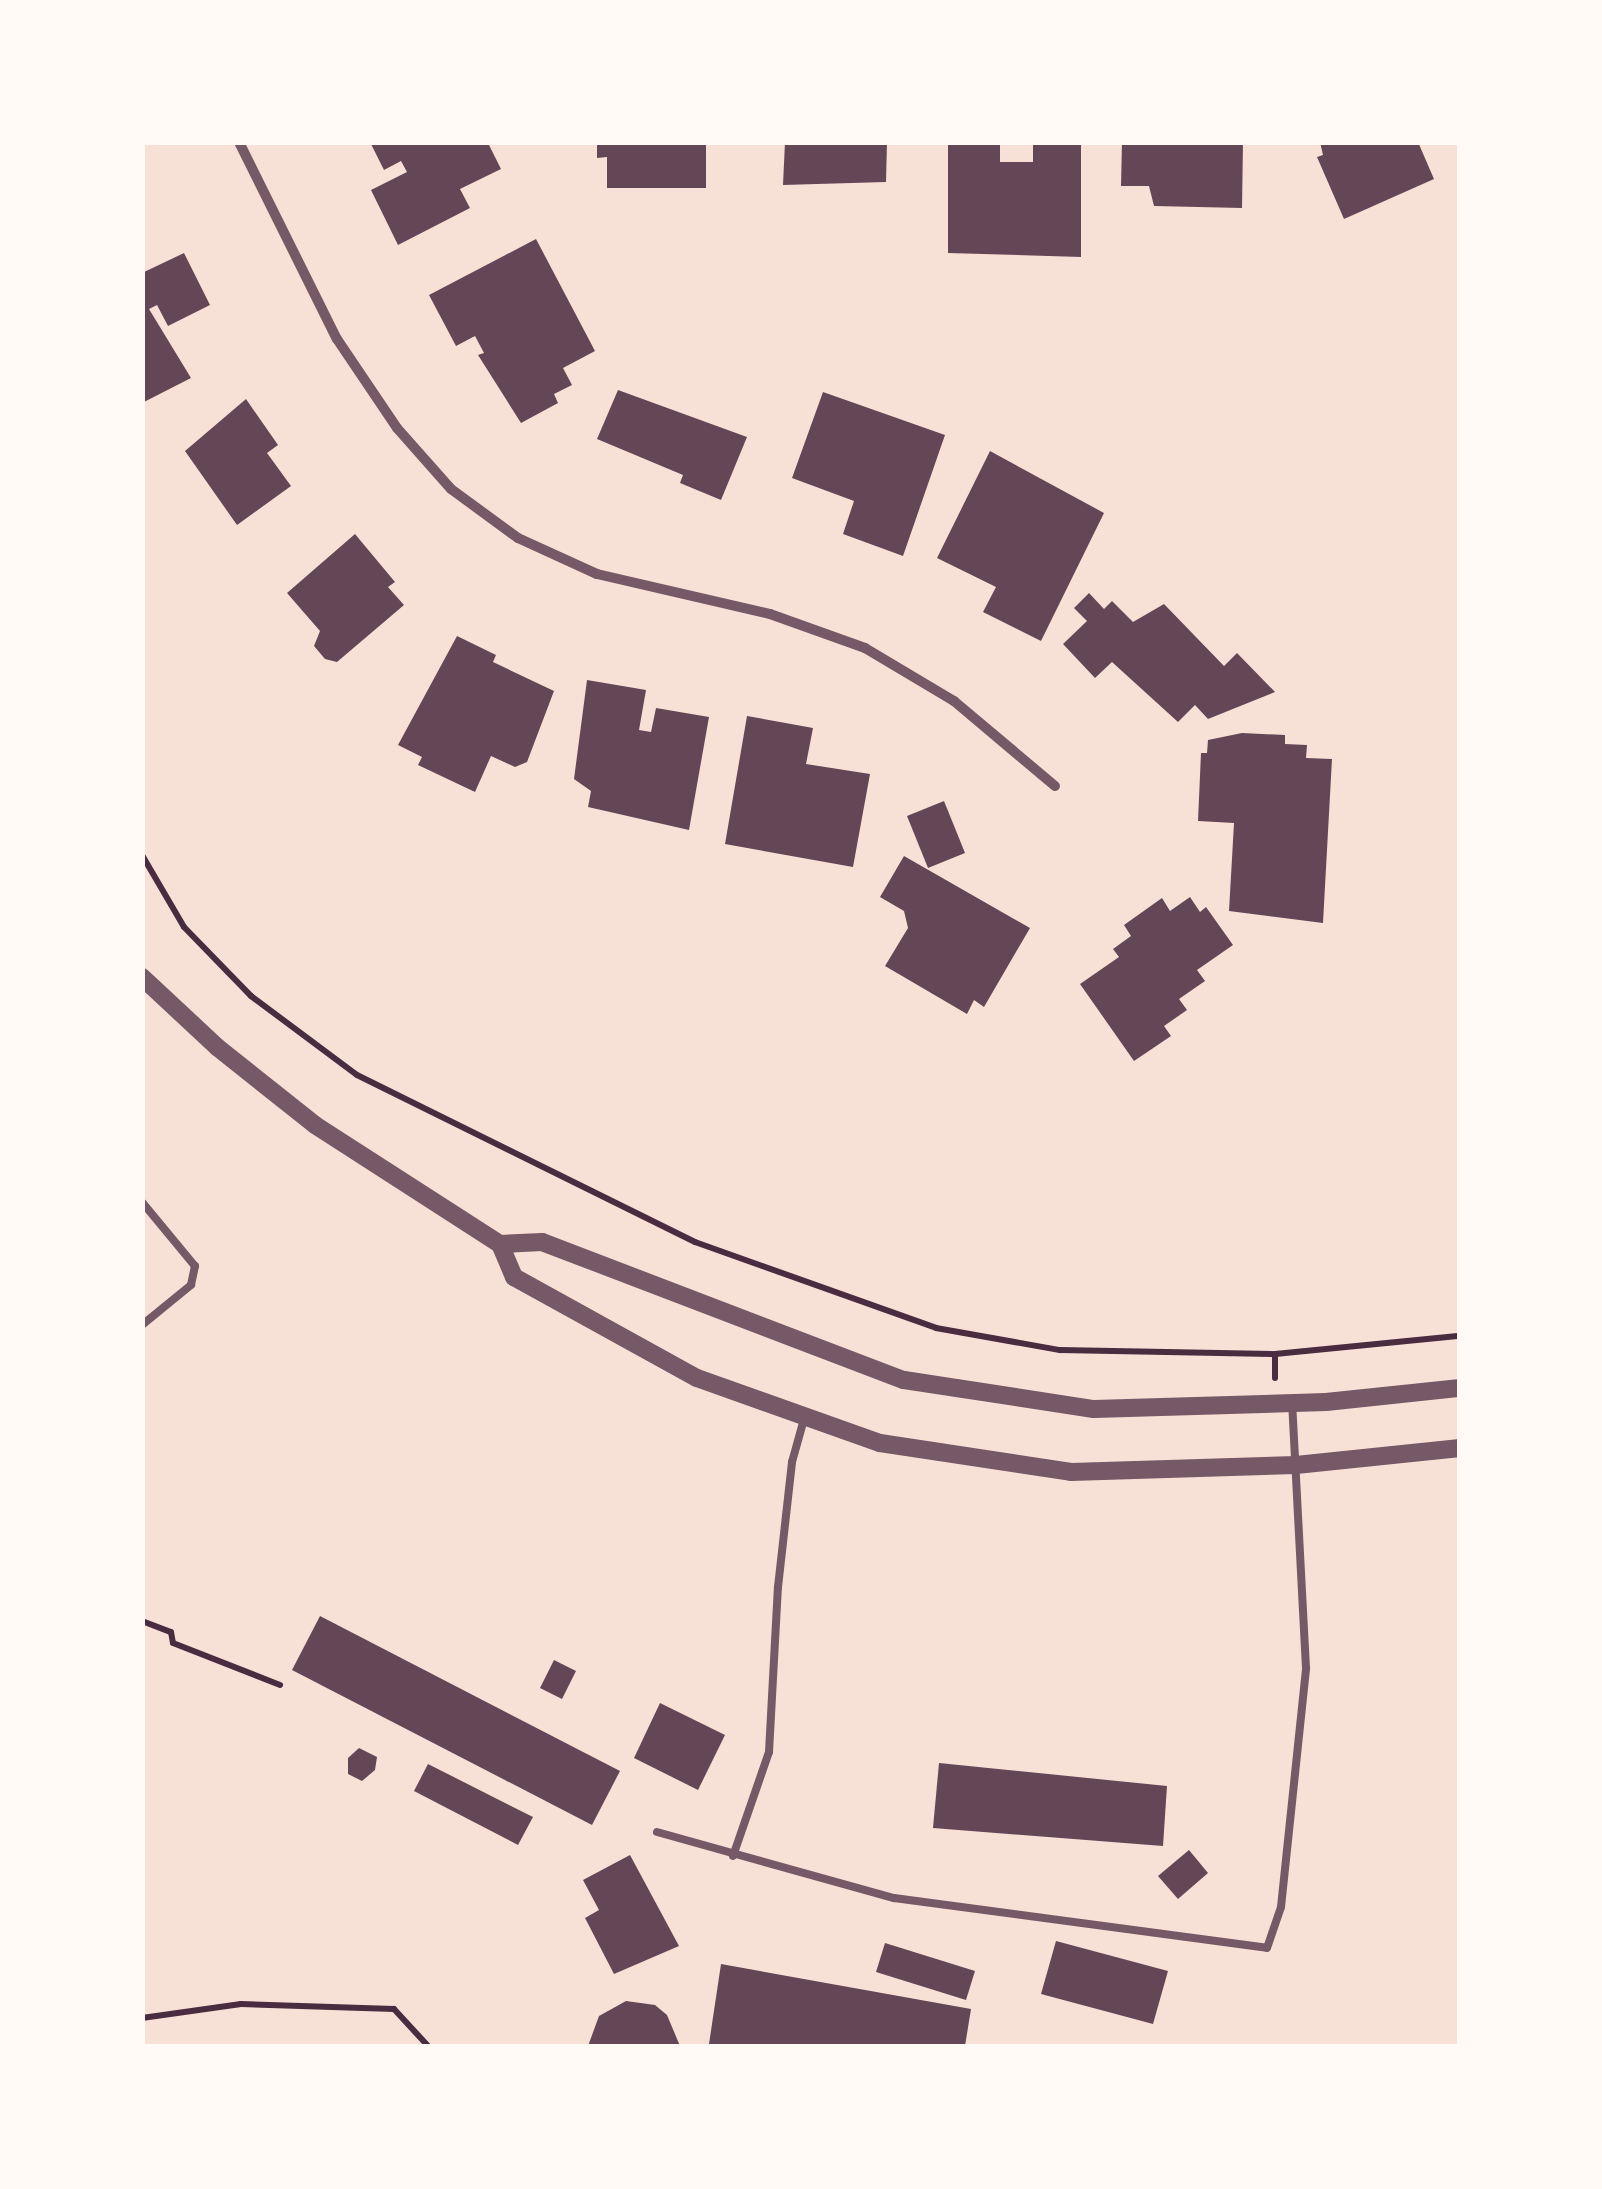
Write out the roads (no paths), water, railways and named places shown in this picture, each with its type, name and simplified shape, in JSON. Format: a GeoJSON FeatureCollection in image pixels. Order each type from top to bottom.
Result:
{"type":"FeatureCollection","features":[{"type":"Feature","properties":{"kind":"street"},"geometry":{"type":"LineString","coordinates":[[240,142],[338,339],[397,428],[451,489],[518,538],[596,574],[770,614],[865,648],[954,701],[1056,786]]}},
{"type":"Feature","properties":{"kind":"street"},"geometry":{"type":"LineString","coordinates":[[142,977],[315,1125],[500,1244],[514,1277],[698,1378],[804,1416],[880,1443],[1071,1472],[1296,1465],[1460,1448]]}},
{"type":"Feature","properties":{"kind":"street"},"geometry":{"type":"LineString","coordinates":[[500,1244],[542,1242],[904,1380],[1094,1409],[1292,1403],[1460,1388]]}},
{"type":"Feature","properties":{"kind":"lane"},"geometry":{"type":"LineString","coordinates":[[142,1202],[195,1266],[191,1286],[142,1326]]}},
{"type":"Feature","properties":{"kind":"lane"},"geometry":{"type":"LineString","coordinates":[[658,1832],[894,1898],[1267,1948],[1281,1907],[1306,1668],[1292,1403]]}},
{"type":"Feature","properties":{"kind":"lane"},"geometry":{"type":"LineString","coordinates":[[733,1856],[769,1752],[778,1587],[792,1462],[804,1416]]}}]}
